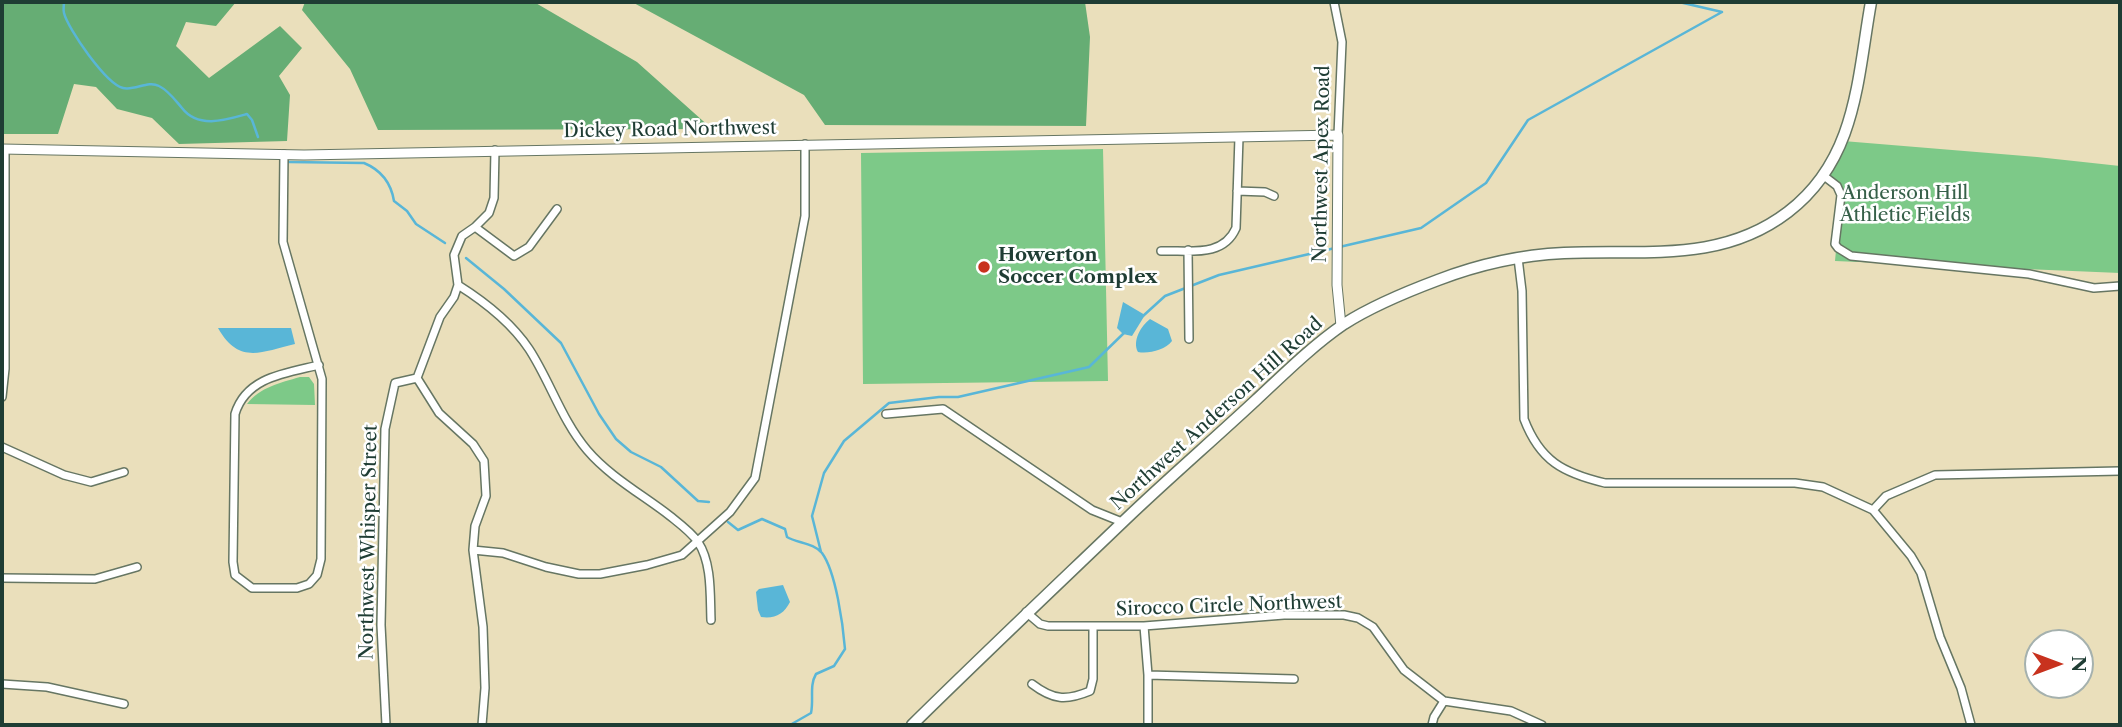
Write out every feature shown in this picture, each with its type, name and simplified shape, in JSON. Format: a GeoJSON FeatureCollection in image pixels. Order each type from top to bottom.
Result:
{"type":"FeatureCollection","features":[{"type":"Feature","properties":{"kind":"main road","name":"Northwest Anderson Hill Road"},"geometry":{"type":"LineString","coordinates":[[912,725],[1026,612],[1177,470],[1341,326],[1441,279],[1518,258],[1568,253],[1691,250],[1729,243],[1779,218],[1801,201],[1824,176],[1838,152],[1850,120],[1871,2]]}},
{"type":"Feature","properties":{"kind":"street","name":"Northwest Apex Road"},"geometry":{"type":"LineString","coordinates":[[1334,2],[1342,42],[1337,285],[1341,326]]}},
{"type":"Feature","properties":{"kind":"street","name":"Dickey Road Northwest"},"geometry":{"type":"LineString","coordinates":[[3,149],[284,154],[1338,135]]}},
{"type":"Feature","properties":{"kind":"street"},"geometry":{"type":"LineString","coordinates":[[1161,251],[1215,249],[1231,240],[1236,228],[1239,137]]}},
{"type":"Feature","properties":{"kind":"street"},"geometry":{"type":"LineString","coordinates":[[473,550],[503,553],[579,574],[600,574],[682,555],[730,512],[754,478],[805,216],[805,144]]}},
{"type":"Feature","properties":{"kind":"street"},"geometry":{"type":"LineString","coordinates":[[2,397],[5,322],[3,149]]}},
{"type":"Feature","properties":{"kind":"street"},"geometry":{"type":"LineString","coordinates":[[482,725],[485,688],[483,627],[473,550],[475,526],[486,496],[484,461],[473,444],[439,413],[417,378],[440,317],[454,297],[458,285],[454,255],[462,236],[489,213],[494,198],[495,150]]}},
{"type":"Feature","properties":{"kind":"street"},"geometry":{"type":"LineString","coordinates":[[284,154],[283,242],[319,365],[323,388],[321,559],[317,575],[309,584],[297,588],[252,588],[235,575],[233,562],[235,414],[239,402],[248,390],[262,381],[319,365]]}},
{"type":"Feature","properties":{"kind":"street"},"geometry":{"type":"LineString","coordinates":[[1824,176],[1837,186],[1841,195],[1835,244],[1851,256],[2029,274],[2094,288],[2120,286]]}},
{"type":"Feature","properties":{"kind":"street"},"geometry":{"type":"LineString","coordinates":[[1237,191],[1265,192],[1275,196]]}},
{"type":"Feature","properties":{"kind":"street"},"geometry":{"type":"LineString","coordinates":[[475,227],[514,256],[528,247],[557,209]]}},
{"type":"Feature","properties":{"kind":"street"},"geometry":{"type":"LineString","coordinates":[[1188,250],[1189,338]]}},
{"type":"Feature","properties":{"kind":"street"},"geometry":{"type":"LineString","coordinates":[[1518,258],[1522,292],[1524,419],[1540,451],[1561,468],[1578,477],[1605,483],[1795,483],[1823,487],[1873,510],[1896,536],[1921,573],[1940,638],[1961,688],[1971,725]]}},
{"type":"Feature","properties":{"kind":"street"},"geometry":{"type":"LineString","coordinates":[[458,285],[492,308],[528,348],[566,419],[586,449],[605,468],[673,519],[697,541],[705,557],[711,620]]}},
{"type":"Feature","properties":{"kind":"street","name":"Northwest Whisper Street"},"geometry":{"type":"LineString","coordinates":[[386,725],[381,637],[384,429],[395,383],[417,378]]}},
{"type":"Feature","properties":{"kind":"street"},"geometry":{"type":"LineString","coordinates":[[886,414],[943,409],[1092,510],[1122,522]]}},
{"type":"Feature","properties":{"kind":"street"},"geometry":{"type":"LineString","coordinates":[[2,447],[64,475],[91,482],[124,472]]}},
{"type":"Feature","properties":{"kind":"street"},"geometry":{"type":"LineString","coordinates":[[1873,510],[1886,496],[1935,475],[2120,471]]}},
{"type":"Feature","properties":{"kind":"street"},"geometry":{"type":"LineString","coordinates":[[2,578],[95,579],[137,567]]}},
{"type":"Feature","properties":{"kind":"street","name":"Sirocco Circle Northwest"},"geometry":{"type":"LineString","coordinates":[[1026,612],[1040,624],[1093,626],[1144,626],[1284,615],[1344,615],[1358,618],[1373,627],[1404,670],[1444,701],[1511,711],[1542,725]]}},
{"type":"Feature","properties":{"kind":"street"},"geometry":{"type":"LineString","coordinates":[[1032,684],[1049,696],[1079,696],[1090,691],[1093,680],[1093,626]]}},
{"type":"Feature","properties":{"kind":"street"},"geometry":{"type":"LineString","coordinates":[[1144,626],[1148,725]]}},
{"type":"Feature","properties":{"kind":"street"},"geometry":{"type":"LineString","coordinates":[[1148,676],[1294,680]]}},
{"type":"Feature","properties":{"kind":"street"},"geometry":{"type":"LineString","coordinates":[[2,684],[47,687],[124,704]]}},
{"type":"Feature","properties":{"kind":"street"},"geometry":{"type":"LineString","coordinates":[[1432,725],[1444,701]]}},
{"type":"Feature","properties":{"kind":"green space"},"geometry":{"type":"Polygon","coordinates":[[[2,2],[236,2],[216,26],[186,22],[176,46],[209,78],[280,26],[302,48],[279,76],[290,95],[287,141],[179,144],[152,118],[117,109],[96,87],[74,84],[58,134],[2,134],[2,2]]]}},
{"type":"Feature","properties":{"kind":"green space"},"geometry":{"type":"Polygon","coordinates":[[[305,2],[534,2],[637,62],[712,129],[378,130],[350,69],[302,10],[305,2]]]}},
{"type":"Feature","properties":{"kind":"green space"},"geometry":{"type":"Polygon","coordinates":[[[632,2],[1085,2],[1090,37],[1086,126],[825,125],[804,95],[632,2]]]}},
{"type":"Feature","properties":{"kind":"green space","name":"Anderson Hill Athletic Fields"},"geometry":{"type":"Polygon","coordinates":[[[1843,141],[2120,166],[2120,273],[1835,261],[1841,196],[1824,176],[1843,141]]]}},
{"type":"Feature","properties":{"kind":"green space","name":"Howerton Soccer Complex"},"geometry":{"type":"Polygon","coordinates":[[[1103,149],[1108,381],[863,384],[861,153],[1103,149]]]}},
{"type":"Feature","properties":{"kind":"green space"},"geometry":{"type":"Polygon","coordinates":[[[300,377],[309,377],[314,384],[315,405],[247,404],[264,390],[300,377]]]}},
{"type":"Feature","properties":{"kind":"water"},"geometry":{"type":"Polygon","coordinates":[[[1123,302],[1145,315],[1132,336],[1123,334],[1117,328],[1123,302]]]}},
{"type":"Feature","properties":{"kind":"water"},"geometry":{"type":"Polygon","coordinates":[[[1150,319],[1168,329],[1172,341],[1156,351],[1138,352],[1138,334],[1150,319]]]}},
{"type":"Feature","properties":{"kind":"water"},"geometry":{"type":"Polygon","coordinates":[[[218,328],[291,328],[295,344],[252,353],[234,347],[218,328]]]}},
{"type":"Feature","properties":{"kind":"water"},"geometry":{"type":"Polygon","coordinates":[[[783,585],[790,602],[788,606],[775,616],[761,617],[756,592],[759,589],[783,585]]]}},
{"type":"Feature","properties":{"kind":"waterway"},"geometry":{"type":"LineString","coordinates":[[64,2],[64,13],[73,31],[98,67],[116,84],[128,89],[155,84],[169,93],[189,115],[204,121],[247,114],[258,137]]}},
{"type":"Feature","properties":{"kind":"waterway"},"geometry":{"type":"LineString","coordinates":[[1679,2],[1722,12]]}},
{"type":"Feature","properties":{"kind":"waterway"},"geometry":{"type":"LineString","coordinates":[[1143,316],[1165,296],[1219,275],[1421,228],[1486,183],[1528,120],[1722,12]]}},
{"type":"Feature","properties":{"kind":"waterway"},"geometry":{"type":"LineString","coordinates":[[289,162],[364,163],[370,166],[384,178],[394,201],[407,211],[416,224],[445,243]]}},
{"type":"Feature","properties":{"kind":"waterway"},"geometry":{"type":"LineString","coordinates":[[466,258],[504,289],[561,343],[599,414],[616,439],[631,452],[661,467],[698,501],[709,502]]}},
{"type":"Feature","properties":{"kind":"waterway"},"geometry":{"type":"LineString","coordinates":[[821,552],[812,516],[824,473],[844,441],[889,403],[958,397],[1089,367],[1125,332]]}},
{"type":"Feature","properties":{"kind":"waterway"},"geometry":{"type":"LineString","coordinates":[[728,522],[738,530],[762,519],[785,529],[787,537],[810,545],[822,553],[835,585],[845,649],[834,666],[816,674],[811,713],[790,725]]}},
{"type":"Feature","properties":{"kind":"place","name":"Howerton Soccer Complex"},"geometry":{"type":"Point","coordinates":[984,267]}}]}
